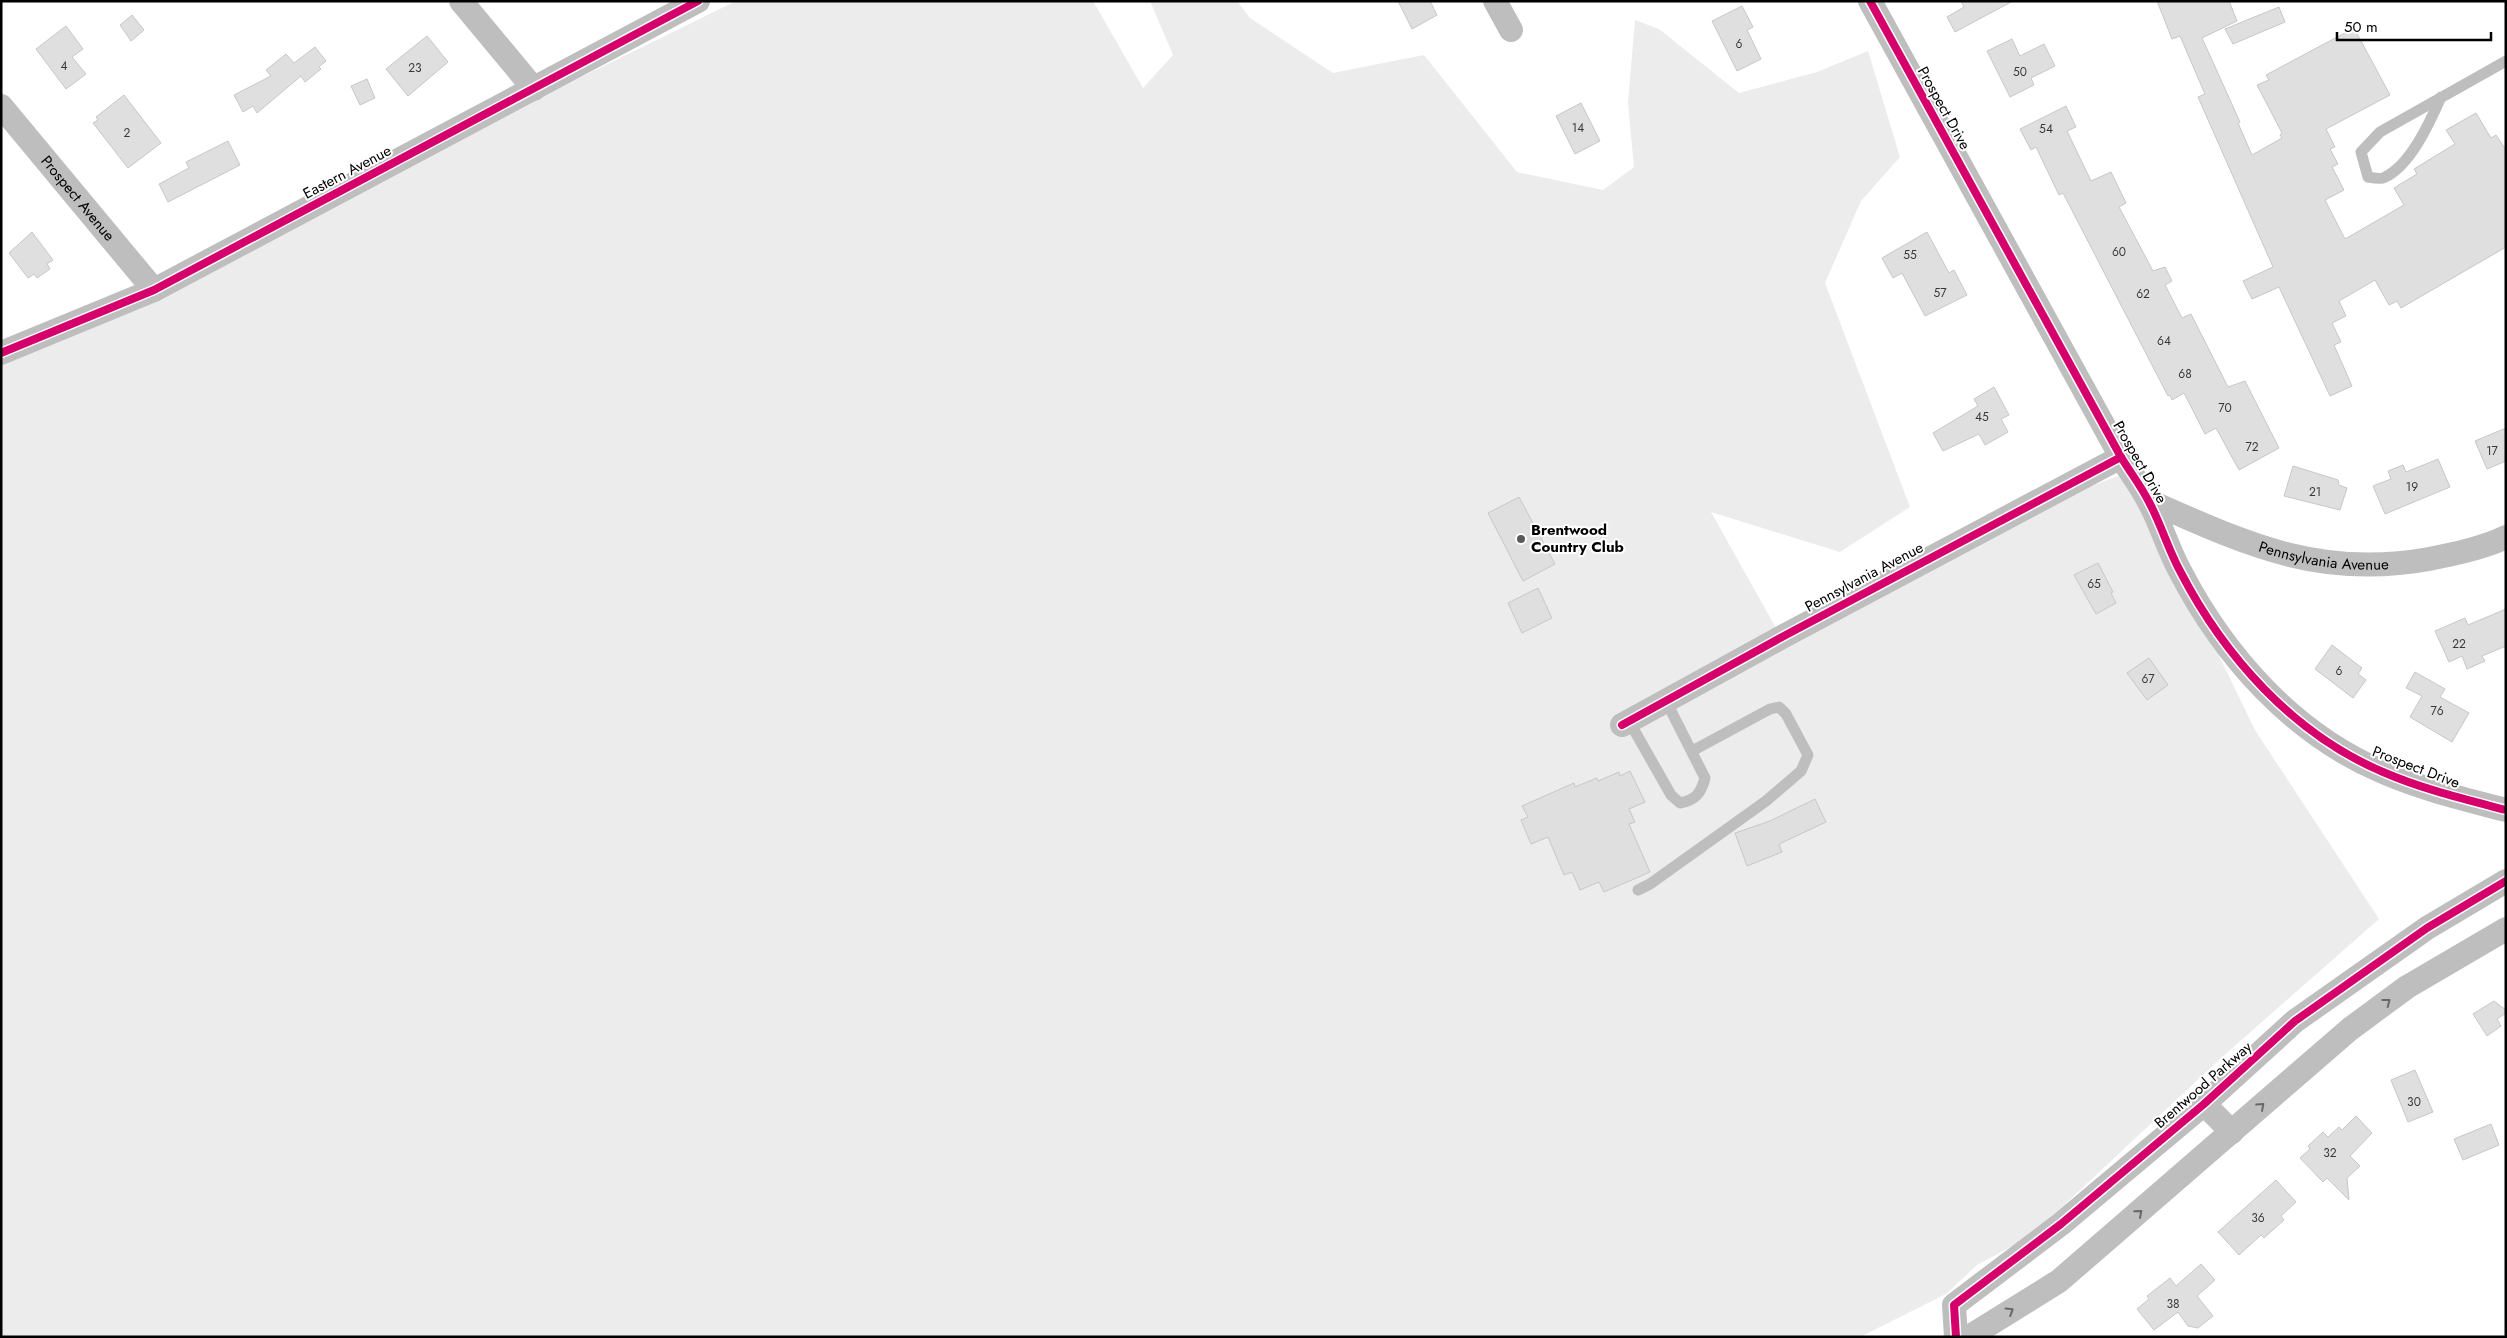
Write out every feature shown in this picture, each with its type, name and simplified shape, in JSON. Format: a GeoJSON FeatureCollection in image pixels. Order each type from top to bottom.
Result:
{"type":"FeatureCollection","features":[{"type":"Feature","properties":{"kind":"street"},"geometry":{"type":"LineString","coordinates":[[461,1],[534,89]]}},
{"type":"Feature","properties":{"kind":"street","name":"Eastern Avenue"},"geometry":{"type":"LineString","coordinates":[[1,353],[154,290],[698,1]]}},
{"type":"Feature","properties":{"kind":"street"},"geometry":{"type":"LineString","coordinates":[[1496,1],[1511,30]]}},
{"type":"Feature","properties":{"kind":"street","name":"Prospect Drive"},"geometry":{"type":"LineString","coordinates":[[1870,1],[2121,457],[2149,501],[2180,571],[2212,624],[2248,673],[2300,721],[2339,748],[2382,772],[2452,796],[2506,810]]}},
{"type":"Feature","properties":{"kind":"street","name":"Prospect Avenue"},"geometry":{"type":"LineString","coordinates":[[1,106],[154,290]]}},
{"type":"Feature","properties":{"kind":"street","name":"Pennsylvania Avenue"},"geometry":{"type":"LineString","coordinates":[[1626,723],[2121,457]]}},
{"type":"Feature","properties":{"kind":"street","name":"Pennsylvania Avenue"},"geometry":{"type":"LineString","coordinates":[[2149,501],[2224,534],[2289,557],[2343,565],[2396,565],[2450,555],[2506,537]]}},
{"type":"Feature","properties":{"kind":"street","name":"Brentwood Parkway"},"geometry":{"type":"LineString","coordinates":[[1956,1337],[1954,1305],[2061,1224],[2204,1104],[2295,1021],[2427,928],[2506,881]]}},
{"type":"Feature","properties":{"kind":"street"},"geometry":{"type":"LineString","coordinates":[[1969,1337],[2059,1281],[2350,1030],[2407,987],[2506,930]]}},
{"type":"Feature","properties":{"kind":"street"},"geometry":{"type":"LineString","coordinates":[[2204,1104],[2232,1132]]}},
{"type":"Feature","properties":{"kind":"lane"},"geometry":{"type":"LineString","coordinates":[[2441,97],[2416,146],[2398,168],[2382,179],[2368,177],[2361,152],[2380,132],[2441,97],[2506,61]]}},
{"type":"Feature","properties":{"kind":"lane"},"geometry":{"type":"LineString","coordinates":[[1626,723],[1664,786],[1680,803],[1691,801],[1701,792],[1705,778],[1666,701]]}},
{"type":"Feature","properties":{"kind":"lane"},"geometry":{"type":"LineString","coordinates":[[1638,890],[1650,884],[1766,801],[1801,771],[1808,755],[1786,714],[1779,707],[1770,709],[1692,751]]}},
{"type":"Feature","properties":{"kind":"shaded area","name":"Brentwood Country Club"},"geometry":{"type":"Polygon","coordinates":[[[736,1],[1093,1],[1143,88],[1173,55],[1150,1],[1237,1],[1250,18],[1333,73],[1424,55],[1517,172],[1603,190],[1634,167],[1628,103],[1635,20],[1659,29],[1739,93],[1817,72],[1868,51],[1900,157],[1861,201],[1825,283],[1910,507],[1840,552],[1711,512],[1781,637],[2018,512],[2130,472],[2255,730],[2379,919],[2221,1058],[2031,1236],[1977,1265],[1946,1294],[1860,1337],[1,1337],[1,362],[736,1]]]}},
{"type":"Feature","properties":{"kind":"building"},"geometry":{"type":"Polygon","coordinates":[[[1398,1],[1430,1],[1437,15],[1412,29],[1398,1]]]}},
{"type":"Feature","properties":{"kind":"building"},"geometry":{"type":"Polygon","coordinates":[[[1961,1],[2013,1],[1955,32],[1947,17],[1964,7],[1961,1]]]}},
{"type":"Feature","properties":{"kind":"building"},"geometry":{"type":"Polygon","coordinates":[[[2157,1],[2229,1],[2237,21],[2202,38],[2240,122],[2238,123],[2252,155],[2282,138],[2280,135],[2282,133],[2257,85],[2269,80],[2266,75],[2354,28],[2390,95],[2326,129],[2335,147],[2330,149],[2338,164],[2332,167],[2344,190],[2325,200],[2345,239],[2404,205],[2394,188],[2417,174],[2414,169],[2455,144],[2446,130],[2476,113],[2491,138],[2496,135],[2506,150],[2506,247],[2401,308],[2397,301],[2389,305],[2375,280],[2339,301],[2346,316],[2332,323],[2341,342],[2334,345],[2352,386],[2330,396],[2279,287],[2252,299],[2243,281],[2273,267],[2198,97],[2205,94],[2180,36],[2172,39],[2157,1]]]}},
{"type":"Feature","properties":{"kind":"building"},"geometry":{"type":"Polygon","coordinates":[[[1742,6],[1753,27],[1747,30],[1761,59],[1737,71],[1712,21],[1742,6]]]}},
{"type":"Feature","properties":{"kind":"building"},"geometry":{"type":"Polygon","coordinates":[[[2279,7],[2285,22],[2233,44],[2225,29],[2279,7]]]}},
{"type":"Feature","properties":{"kind":"building"},"geometry":{"type":"Polygon","coordinates":[[[132,15],[144,30],[131,41],[120,25],[132,15]]]}},
{"type":"Feature","properties":{"kind":"building"},"geometry":{"type":"Polygon","coordinates":[[[66,26],[83,49],[72,57],[86,74],[66,89],[36,49],[66,26]]]}},
{"type":"Feature","properties":{"kind":"building"},"geometry":{"type":"Polygon","coordinates":[[[427,36],[448,62],[408,96],[386,69],[427,36]]]}},
{"type":"Feature","properties":{"kind":"building"},"geometry":{"type":"Polygon","coordinates":[[[2012,39],[2020,56],[2044,44],[2055,66],[2031,78],[2034,85],[2010,97],[1987,51],[2012,39]]]}},
{"type":"Feature","properties":{"kind":"building"},"geometry":{"type":"Polygon","coordinates":[[[315,47],[326,61],[319,67],[321,69],[305,82],[301,76],[257,113],[253,106],[243,112],[234,95],[271,76],[266,70],[286,54],[294,63],[315,47]]]}},
{"type":"Feature","properties":{"kind":"building"},"geometry":{"type":"Polygon","coordinates":[[[367,79],[375,98],[360,105],[351,86],[367,79]]]}},
{"type":"Feature","properties":{"kind":"building"},"geometry":{"type":"Polygon","coordinates":[[[124,95],[161,143],[128,168],[93,123],[98,120],[96,117],[124,95]]]}},
{"type":"Feature","properties":{"kind":"building"},"geometry":{"type":"Polygon","coordinates":[[[1581,103],[1600,141],[1575,154],[1556,116],[1581,103]]]}},
{"type":"Feature","properties":{"kind":"building"},"geometry":{"type":"Polygon","coordinates":[[[2066,106],[2076,127],[2067,131],[2091,181],[2111,172],[2126,203],[2119,207],[2153,271],[2165,267],[2172,281],[2165,285],[2182,318],[2191,314],[2228,387],[2245,381],[2279,448],[2239,470],[2216,428],[2205,434],[2184,393],[2172,400],[2170,395],[2168,396],[2063,193],[2059,195],[2036,147],[2031,150],[2020,129],[2066,106]]]}},
{"type":"Feature","properties":{"kind":"building"},"geometry":{"type":"Polygon","coordinates":[[[228,141],[240,165],[168,202],[159,184],[189,168],[186,162],[228,141]]]}},
{"type":"Feature","properties":{"kind":"building"},"geometry":{"type":"Polygon","coordinates":[[[32,232],[53,260],[47,264],[50,269],[37,278],[34,274],[28,278],[9,253],[32,232]]]}},
{"type":"Feature","properties":{"kind":"building"},"geometry":{"type":"Polygon","coordinates":[[[1927,232],[1949,273],[1954,270],[1967,295],[1925,316],[1902,273],[1893,278],[1882,258],[1927,232]]]}},
{"type":"Feature","properties":{"kind":"building"},"geometry":{"type":"Polygon","coordinates":[[[1994,387],[2009,415],[2001,419],[2008,432],[1985,445],[1979,434],[1943,451],[1933,433],[1978,406],[1974,399],[1994,387]]]}},
{"type":"Feature","properties":{"kind":"building"},"geometry":{"type":"Polygon","coordinates":[[[2506,428],[2506,461],[2487,469],[2475,441],[2506,428]]]}},
{"type":"Feature","properties":{"kind":"building"},"geometry":{"type":"Polygon","coordinates":[[[2438,459],[2450,487],[2385,514],[2373,486],[2391,479],[2388,471],[2403,465],[2406,472],[2438,459]]]}},
{"type":"Feature","properties":{"kind":"building"},"geometry":{"type":"Polygon","coordinates":[[[2293,466],[2338,480],[2339,485],[2347,488],[2340,510],[2284,496],[2293,466]]]}},
{"type":"Feature","properties":{"kind":"building","name":"Brentwood Country Club"},"geometry":{"type":"Polygon","coordinates":[[[1519,497],[1555,564],[1523,581],[1488,513],[1519,497]]]}},
{"type":"Feature","properties":{"kind":"building"},"geometry":{"type":"Polygon","coordinates":[[[2098,563],[2113,592],[2111,593],[2116,603],[2096,614],[2074,575],[2098,563]]]}},
{"type":"Feature","properties":{"kind":"building"},"geometry":{"type":"Polygon","coordinates":[[[1538,588],[1552,618],[1522,633],[1508,603],[1538,588]]]}},
{"type":"Feature","properties":{"kind":"building"},"geometry":{"type":"Polygon","coordinates":[[[2506,609],[2506,646],[2482,656],[2485,661],[2467,669],[2462,656],[2449,662],[2435,631],[2465,618],[2468,625],[2506,609]]]}},
{"type":"Feature","properties":{"kind":"building"},"geometry":{"type":"Polygon","coordinates":[[[2332,645],[2362,668],[2358,674],[2366,680],[2353,698],[2315,669],[2332,645]]]}},
{"type":"Feature","properties":{"kind":"building"},"geometry":{"type":"Polygon","coordinates":[[[2149,658],[2168,685],[2147,700],[2127,673],[2149,658]]]}},
{"type":"Feature","properties":{"kind":"building"},"geometry":{"type":"Polygon","coordinates":[[[2415,672],[2445,689],[2440,697],[2469,713],[2452,742],[2410,717],[2422,696],[2406,688],[2415,672]]]}},
{"type":"Feature","properties":{"kind":"building"},"geometry":{"type":"Polygon","coordinates":[[[1630,771],[1645,802],[1629,809],[1635,822],[1629,824],[1650,872],[1604,892],[1599,882],[1580,890],[1572,872],[1564,875],[1548,837],[1531,844],[1521,820],[1528,817],[1522,806],[1574,783],[1575,787],[1597,778],[1598,781],[1619,772],[1620,776],[1630,771]]]}},
{"type":"Feature","properties":{"kind":"building"},"geometry":{"type":"Polygon","coordinates":[[[1815,799],[1826,822],[1779,844],[1782,852],[1747,866],[1735,833],[1770,821],[1815,799]]]}},
{"type":"Feature","properties":{"kind":"building"},"geometry":{"type":"Polygon","coordinates":[[[2494,1001],[2506,1010],[2506,1013],[2497,1019],[2501,1026],[2487,1036],[2473,1014],[2494,1001]]]}},
{"type":"Feature","properties":{"kind":"building"},"geometry":{"type":"Polygon","coordinates":[[[2415,1070],[2433,1112],[2408,1122],[2391,1080],[2415,1070]]]}},
{"type":"Feature","properties":{"kind":"building"},"geometry":{"type":"Polygon","coordinates":[[[2356,1116],[2372,1133],[2350,1156],[2360,1166],[2347,1178],[2349,1200],[2327,1178],[2323,1182],[2300,1158],[2310,1149],[2308,1146],[2323,1132],[2328,1137],[2339,1127],[2342,1130],[2356,1116]]]}},
{"type":"Feature","properties":{"kind":"building"},"geometry":{"type":"Polygon","coordinates":[[[2491,1124],[2499,1145],[2463,1160],[2454,1139],[2491,1124]]]}},
{"type":"Feature","properties":{"kind":"building"},"geometry":{"type":"Polygon","coordinates":[[[2276,1180],[2296,1202],[2281,1216],[2284,1220],[2264,1238],[2261,1235],[2239,1255],[2218,1232],[2276,1180]]]}},
{"type":"Feature","properties":{"kind":"building"},"geometry":{"type":"Polygon","coordinates":[[[2201,1264],[2215,1280],[2197,1296],[2213,1316],[2198,1328],[2188,1326],[2178,1312],[2154,1330],[2137,1309],[2149,1299],[2147,1296],[2170,1278],[2176,1286],[2201,1264]]]}},
{"type":"Feature","properties":{"kind":"cycle path"},"geometry":{"type":"LineString","coordinates":[[1,353],[154,290],[698,1]]}},
{"type":"Feature","properties":{"kind":"cycle path"},"geometry":{"type":"LineString","coordinates":[[1870,1],[2121,457],[2146,496],[2180,571],[2218,633],[2240,662],[2264,689],[2291,714],[2320,737],[2350,756],[2413,784],[2506,810]]}},
{"type":"Feature","properties":{"kind":"cycle path"},"geometry":{"type":"LineString","coordinates":[[1622,725],[1782,637],[2121,457]]}},
{"type":"Feature","properties":{"kind":"cycle path"},"geometry":{"type":"LineString","coordinates":[[1956,1337],[1954,1305],[2061,1224],[2204,1104],[2295,1021],[2427,928],[2506,881]]}},
{"type":"Feature","properties":{"kind":"place","name":"Brentwood Country Club"},"geometry":{"type":"Point","coordinates":[1521,539]}}]}
